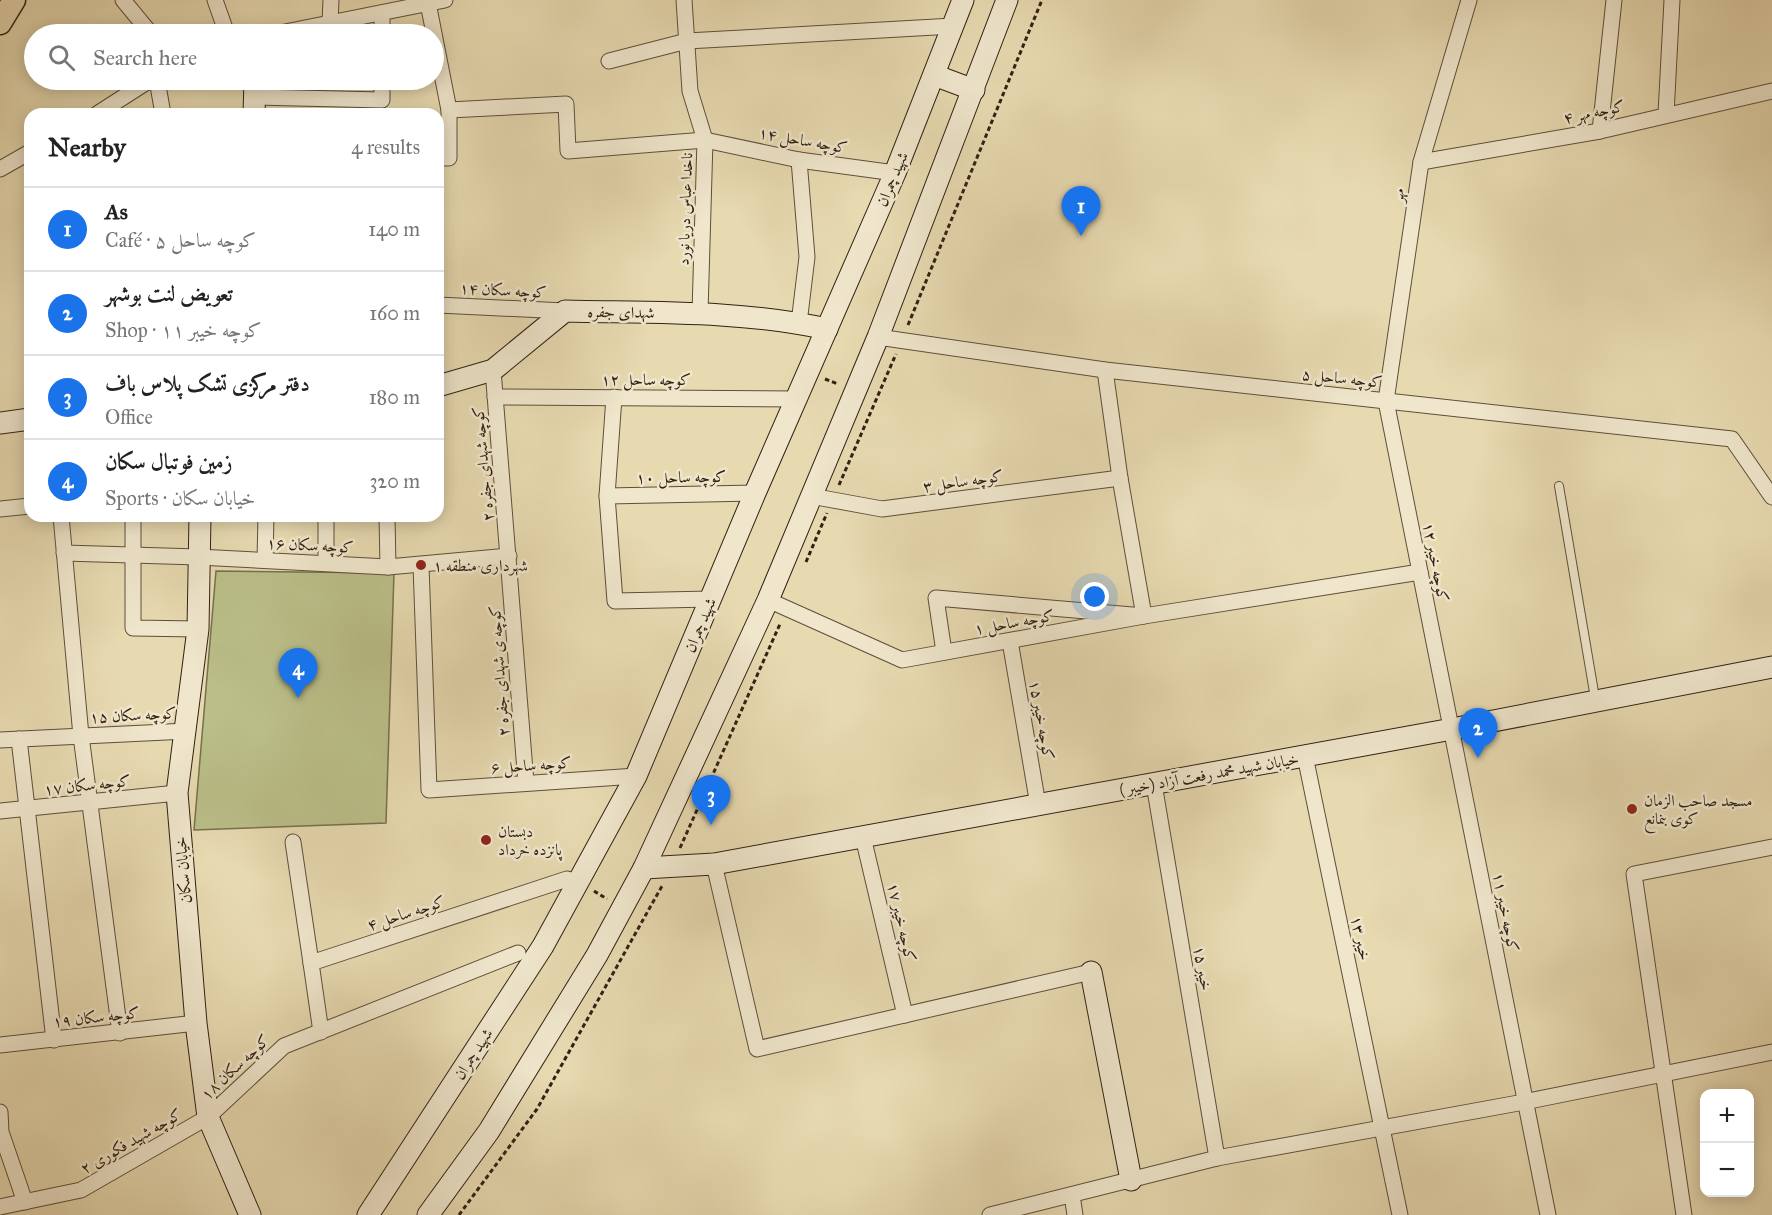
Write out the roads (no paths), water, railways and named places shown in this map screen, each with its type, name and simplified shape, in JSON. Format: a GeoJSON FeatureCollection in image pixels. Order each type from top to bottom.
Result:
{"type":"FeatureCollection","features":[{"type":"Feature","properties":{"kind":"main road"},"geometry":{"type":"LineString","coordinates":[[0,22],[14,0]]}},
{"type":"Feature","properties":{"kind":"street"},"geometry":{"type":"LineString","coordinates":[[123,0],[143,24]]}},
{"type":"Feature","properties":{"kind":"street"},"geometry":{"type":"LineString","coordinates":[[214,0],[223,24]]}},
{"type":"Feature","properties":{"kind":"street"},"geometry":{"type":"LineString","coordinates":[[330,23],[331,0]]}},
{"type":"Feature","properties":{"kind":"street"},"geometry":{"type":"LineString","coordinates":[[325,24],[445,0]]}},
{"type":"Feature","properties":{"kind":"street","name":"ناخدا عباس دریا نورد"},"geometry":{"type":"LineString","coordinates":[[684,0],[690,91],[705,140],[700,313]]}},
{"type":"Feature","properties":{"kind":"street","name":"شهید چمران"},"geometry":{"type":"LineString","coordinates":[[368,1215],[543,946],[636,776],[755,493],[895,173],[963,0]]}},
{"type":"Feature","properties":{"kind":"street"},"geometry":{"type":"LineString","coordinates":[[428,1215],[489,1131],[597,956],[644,868],[768,600],[812,496],[878,337],[1007,0]]}},
{"type":"Feature","properties":{"kind":"street","name":"مهر"},"geometry":{"type":"LineString","coordinates":[[1386,401],[1421,162],[1469,0]]}},
{"type":"Feature","properties":{"kind":"street"},"geometry":{"type":"LineString","coordinates":[[1600,131],[1614,0]]}},
{"type":"Feature","properties":{"kind":"street"},"geometry":{"type":"LineString","coordinates":[[1666,114],[1672,0]]}},
{"type":"Feature","properties":{"kind":"street"},"geometry":{"type":"LineString","coordinates":[[428,3],[432,24]]}},
{"type":"Feature","properties":{"kind":"street"},"geometry":{"type":"LineString","coordinates":[[382,13],[382,24]]}},
{"type":"Feature","properties":{"kind":"street"},"geometry":{"type":"LineString","coordinates":[[609,61],[687,41],[953,26]]}},
{"type":"Feature","properties":{"kind":"street"},"geometry":{"type":"LineString","coordinates":[[934,75],[974,90]]}},
{"type":"Feature","properties":{"kind":"street"},"geometry":{"type":"LineString","coordinates":[[444,85],[449,110],[449,158],[444,158]]}},
{"type":"Feature","properties":{"kind":"street"},"geometry":{"type":"LineString","coordinates":[[107,108],[135,90]]}},
{"type":"Feature","properties":{"kind":"street"},"geometry":{"type":"LineString","coordinates":[[159,90],[162,108]]}},
{"type":"Feature","properties":{"kind":"street"},"geometry":{"type":"LineString","coordinates":[[254,97],[382,100],[382,90]]}},
{"type":"Feature","properties":{"kind":"street","name":"کوچه مهر ۴"},"geometry":{"type":"LineString","coordinates":[[1421,162],[1600,131],[1666,114],[1772,92]]}},
{"type":"Feature","properties":{"kind":"street","name":"کوچه ساحل ۱۴"},"geometry":{"type":"LineString","coordinates":[[449,110],[566,105],[568,151],[705,140],[800,160],[895,173]]}},
{"type":"Feature","properties":{"kind":"street"},"geometry":{"type":"LineString","coordinates":[[0,169],[24,155]]}},
{"type":"Feature","properties":{"kind":"street"},"geometry":{"type":"LineString","coordinates":[[799,323],[807,258],[800,160]]}},
{"type":"Feature","properties":{"kind":"street","name":"کوچه سکان ۱۴"},"geometry":{"type":"LineString","coordinates":[[444,305],[565,311]]}},
{"type":"Feature","properties":{"kind":"street","name":"شهدای جفره"},"geometry":{"type":"LineString","coordinates":[[444,384],[493,370],[565,311],[700,313],[799,323],[826,329]]}},
{"type":"Feature","properties":{"kind":"street","name":"کوچه ساحل ۵"},"geometry":{"type":"LineString","coordinates":[[878,337],[1105,370],[1732,439],[1772,497]]}},
{"type":"Feature","properties":{"kind":"street","name":"کوچه شهدای جفره ۲"},"geometry":{"type":"LineString","coordinates":[[493,370],[509,556]]}},
{"type":"Feature","properties":{"kind":"street"},"geometry":{"type":"LineString","coordinates":[[944,652],[936,598],[1144,616],[1120,478],[1105,370]]}},
{"type":"Feature","properties":{"kind":"street","name":"کوچه ساحل ۱۲"},"geometry":{"type":"LineString","coordinates":[[495,397],[797,399]]}},
{"type":"Feature","properties":{"kind":"street"},"geometry":{"type":"LineString","coordinates":[[614,397],[608,496],[615,601],[711,599]]}},
{"type":"Feature","properties":{"kind":"street","name":"کوچه خیبر ۱۲"},"geometry":{"type":"LineString","coordinates":[[1386,401],[1452,729]]}},
{"type":"Feature","properties":{"kind":"street"},"geometry":{"type":"LineString","coordinates":[[0,423],[24,420]]}},
{"type":"Feature","properties":{"kind":"street","name":"کوچه ساحل ۳"},"geometry":{"type":"LineString","coordinates":[[812,496],[882,509],[1120,478]]}},
{"type":"Feature","properties":{"kind":"street","name":"کوچه ساحل ۱۰"},"geometry":{"type":"LineString","coordinates":[[608,496],[755,493]]}},
{"type":"Feature","properties":{"kind":"street"},"geometry":{"type":"LineString","coordinates":[[0,509],[24,507]]}},
{"type":"Feature","properties":{"kind":"street"},"geometry":{"type":"LineString","coordinates":[[61,522],[81,736],[120,1033]]}},
{"type":"Feature","properties":{"kind":"street"},"geometry":{"type":"LineString","coordinates":[[133,522],[133,628],[198,629]]}},
{"type":"Feature","properties":{"kind":"street","name":"خیابان سکان"},"geometry":{"type":"LineString","coordinates":[[200,522],[198,629],[177,793],[196,1023],[208,1117],[250,1215]]}},
{"type":"Feature","properties":{"kind":"street"},"geometry":{"type":"LineString","coordinates":[[266,522],[266,560]]}},
{"type":"Feature","properties":{"kind":"street"},"geometry":{"type":"LineString","coordinates":[[326,522],[326,563]]}},
{"type":"Feature","properties":{"kind":"street"},"geometry":{"type":"LineString","coordinates":[[387,522],[388,567]]}},
{"type":"Feature","properties":{"kind":"street","name":"کوچه سکان ۱۶"},"geometry":{"type":"LineString","coordinates":[[64,553],[198,556],[388,567],[509,556]]}},
{"type":"Feature","properties":{"kind":"street","name":"کوچه ی شهدای جفره ۲"},"geometry":{"type":"LineString","coordinates":[[509,556],[526,783]]}},
{"type":"Feature","properties":{"kind":"street","name":"کوچه ساحل ۶"},"geometry":{"type":"LineString","coordinates":[[421,565],[429,790],[636,776]]}},
{"type":"Feature","properties":{"kind":"street","name":"کوچه ساحل ۱"},"geometry":{"type":"LineString","coordinates":[[768,600],[902,660],[1144,616],[1420,572]]}},
{"type":"Feature","properties":{"kind":"street","name":"کوچه خیبر ۱۵"},"geometry":{"type":"LineString","coordinates":[[1010,641],[1038,805]]}},
{"type":"Feature","properties":{"kind":"street","name":"( خیبر) خیابان شهید محمد رفعت آزاد"},"geometry":{"type":"LineString","coordinates":[[644,868],[714,864],[1452,729],[1772,667]]}},
{"type":"Feature","properties":{"kind":"street","name":"کوچه خیبر ۱۱"},"geometry":{"type":"LineString","coordinates":[[1452,729],[1548,1215]]}},
{"type":"Feature","properties":{"kind":"street","name":"کوچه سکان ۱۵"},"geometry":{"type":"LineString","coordinates":[[0,740],[186,731]]}},
{"type":"Feature","properties":{"kind":"street"},"geometry":{"type":"LineString","coordinates":[[19,739],[54,1040]]}},
{"type":"Feature","properties":{"kind":"street","name":"خیبر ۱۳"},"geometry":{"type":"LineString","coordinates":[[1305,756],[1400,1215]]}},
{"type":"Feature","properties":{"kind":"street","name":"خیبر ۱۵"},"geometry":{"type":"LineString","coordinates":[[1154,784],[1217,1158]]}},
{"type":"Feature","properties":{"kind":"street","name":"کوچه سکان ۱۷"},"geometry":{"type":"LineString","coordinates":[[0,811],[90,804],[177,793]]}},
{"type":"Feature","properties":{"kind":"street","name":"کوچه خیبر ۱۷"},"geometry":{"type":"LineString","coordinates":[[863,837],[905,1015]]}},
{"type":"Feature","properties":{"kind":"street"},"geometry":{"type":"LineString","coordinates":[[293,842],[321,1032]]}},
{"type":"Feature","properties":{"kind":"street"},"geometry":{"type":"LineString","coordinates":[[1684,1215],[1634,874],[1772,847]]}},
{"type":"Feature","properties":{"kind":"street"},"geometry":{"type":"LineString","coordinates":[[714,864],[757,1049],[1091,972],[1131,1180]]}},
{"type":"Feature","properties":{"kind":"street","name":"کوچه ساحل ۴"},"geometry":{"type":"LineString","coordinates":[[311,963],[567,879],[579,882]]}},
{"type":"Feature","properties":{"kind":"street","name":"کوچه سکان ۱۸"},"geometry":{"type":"LineString","coordinates":[[208,1117],[284,1046],[518,952]]}},
{"type":"Feature","properties":{"kind":"street","name":"کوچه سکان ۱۹"},"geometry":{"type":"LineString","coordinates":[[0,1045],[196,1023]]}},
{"type":"Feature","properties":{"kind":"street"},"geometry":{"type":"LineString","coordinates":[[990,1215],[1217,1158],[1524,1102],[1772,1052]]}},
{"type":"Feature","properties":{"kind":"street"},"geometry":{"type":"LineString","coordinates":[[0,1112],[1,1132],[26,1202]]}},
{"type":"Feature","properties":{"kind":"street","name":"کوچه شهید فکوری ۲"},"geometry":{"type":"LineString","coordinates":[[0,1207],[81,1190],[208,1117]]}},
{"type":"Feature","properties":{"kind":"street"},"geometry":{"type":"LineString","coordinates":[[1072,1196],[1075,1215]]}},
{"type":"Feature","properties":{"kind":"lane"},"geometry":{"type":"LineString","coordinates":[[1559,486],[1595,700]]}},
{"type":"Feature","properties":{"kind":"place","name":"As"},"geometry":{"type":"Point","coordinates":[1081,236]}},
{"type":"Feature","properties":{"kind":"place","name":"شهرداری منطقه ١"},"geometry":{"type":"Point","coordinates":[421,565]}},
{"type":"Feature","properties":{"kind":"place","name":"زمین فوتبال سکان"},"geometry":{"type":"Point","coordinates":[298,698]}},
{"type":"Feature","properties":{"kind":"place","name":"تعویض لنت بوشهر"},"geometry":{"type":"Point","coordinates":[1478,758]}},
{"type":"Feature","properties":{"kind":"place","name":"مسجد صاحب الزمان کوی بنمانع"},"geometry":{"type":"Point","coordinates":[1632,809]}},
{"type":"Feature","properties":{"kind":"place","name":"دفتر مرکزی تشک پلاس باف"},"geometry":{"type":"Point","coordinates":[711,825]}},
{"type":"Feature","properties":{"kind":"place","name":"دبستان پانزده خرداد"},"geometry":{"type":"Point","coordinates":[486,840]}}]}
